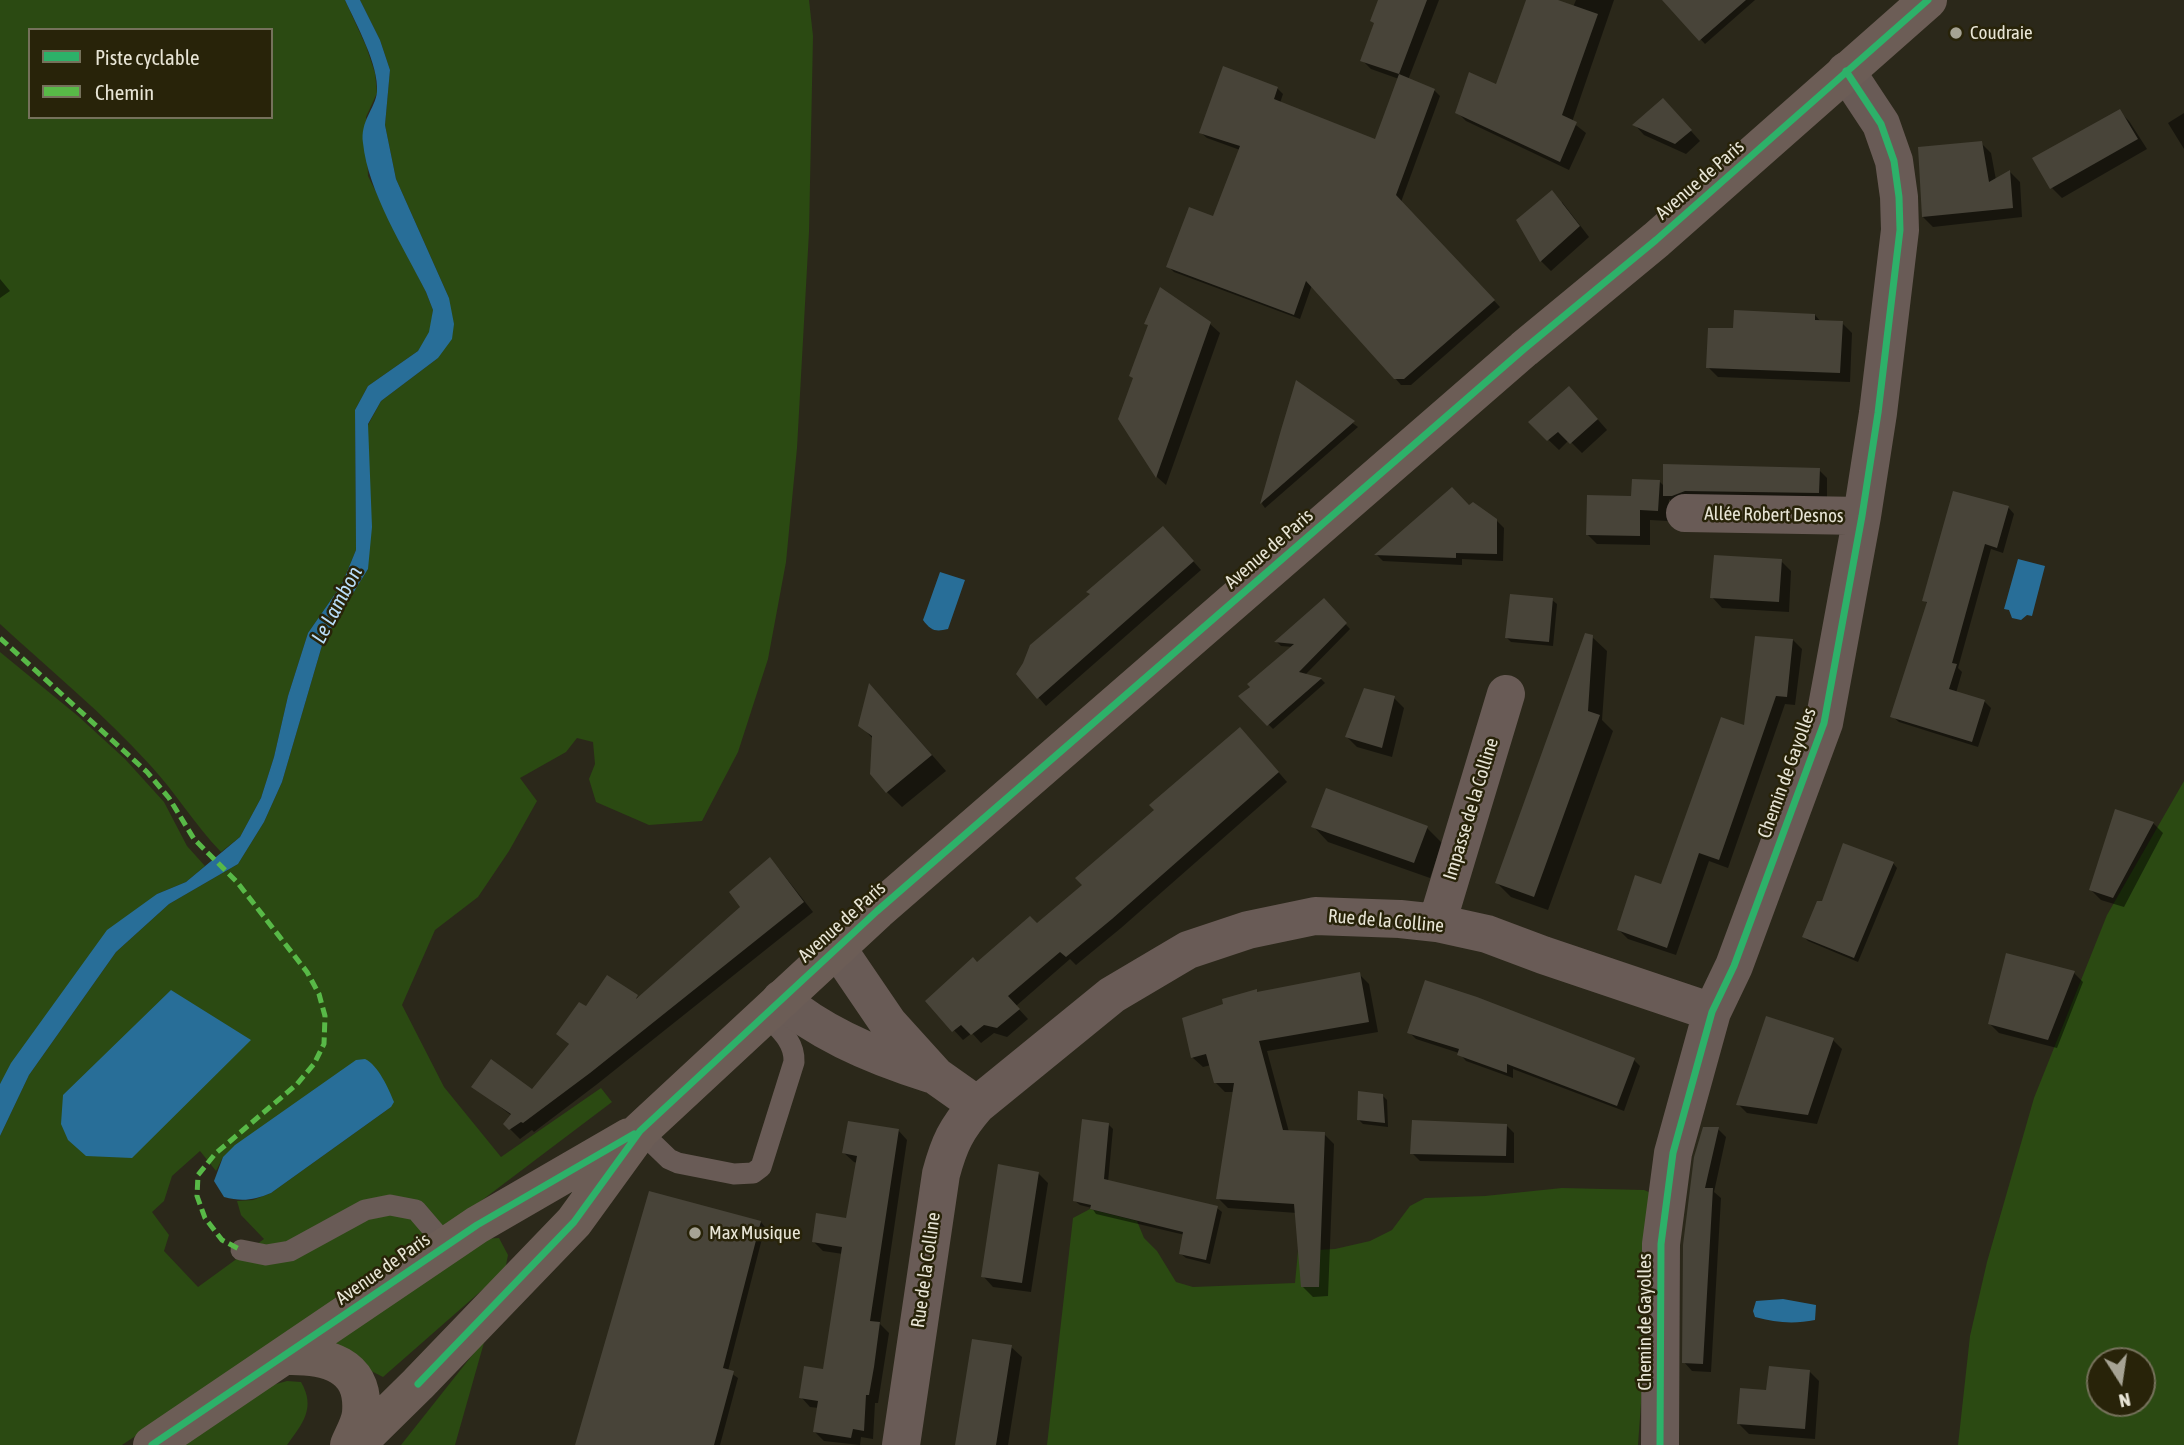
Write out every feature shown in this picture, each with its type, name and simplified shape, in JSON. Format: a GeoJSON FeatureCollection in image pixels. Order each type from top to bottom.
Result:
{"type":"FeatureCollection","features":[{"type":"Feature","properties":{"kind":"main road","name":"Avenue de Paris"},"geometry":{"type":"LineString","coordinates":[[356,1445],[574,1222],[640,1131],[837,948],[1513,358],[1656,240],[1928,0]]}},
{"type":"Feature","properties":{"kind":"main road","name":"Avenue de Paris"},"geometry":{"type":"LineString","coordinates":[[152,1445],[477,1225],[640,1131]]}},
{"type":"Feature","properties":{"kind":"main road"},"geometry":{"type":"LineString","coordinates":[[286,1356],[308,1355],[333,1361],[349,1371],[360,1390],[361,1416],[349,1445]]}},
{"type":"Feature","properties":{"kind":"main road"},"geometry":{"type":"LineString","coordinates":[[386,1445],[418,1384]]}},
{"type":"Feature","properties":{"kind":"street","name":"Chemin de Gayolles"},"geometry":{"type":"LineString","coordinates":[[1660,1445],[1661,1244],[1674,1153],[1712,1012],[1734,966],[1824,723],[1878,414],[1900,219],[1894,161],[1881,124],[1846,71]]}},
{"type":"Feature","properties":{"kind":"street","name":"Allée Robert Desnos"},"geometry":{"type":"LineString","coordinates":[[1685,513],[1862,516]]}},
{"type":"Feature","properties":{"kind":"street","name":"Impasse de la Colline"},"geometry":{"type":"LineString","coordinates":[[1437,923],[1506,694]]}},
{"type":"Feature","properties":{"kind":"street","name":"Rue de la Colline"},"geometry":{"type":"LineString","coordinates":[[901,1445],[948,1144],[960,1124],[977,1105],[1112,995],[1188,950],[1248,930],[1314,916],[1360,916],[1437,923],[1488,934],[1712,1012]]}},
{"type":"Feature","properties":{"kind":"street"},"geometry":{"type":"LineString","coordinates":[[837,948],[881,1014],[936,1076],[977,1105]]}},
{"type":"Feature","properties":{"kind":"street"},"geometry":{"type":"LineString","coordinates":[[773,1007],[801,1016],[835,1035],[904,1066],[936,1076]]}},
{"type":"Feature","properties":{"kind":"lane"},"geometry":{"type":"LineString","coordinates":[[640,1131],[669,1159],[678,1163],[734,1174],[752,1172],[761,1167],[795,1053],[783,1033],[773,1007]]}},
{"type":"Feature","properties":{"kind":"lane"},"geometry":{"type":"LineString","coordinates":[[241,1250],[266,1255],[290,1251],[365,1210],[390,1205],[416,1209],[446,1245]]}},
{"type":"Feature","properties":{"kind":"green space"},"geometry":{"type":"Polygon","coordinates":[[[0,0],[345,0],[375,73],[377,93],[366,117],[368,176],[433,310],[430,332],[418,351],[368,386],[355,410],[356,550],[342,584],[308,633],[261,798],[240,837],[221,852],[159,776],[96,710],[0,624],[0,0]]]}},
{"type":"Feature","properties":{"kind":"green space"},"geometry":{"type":"Polygon","coordinates":[[[360,0],[809,0],[813,36],[809,232],[797,448],[786,562],[768,659],[738,752],[702,821],[649,825],[596,802],[589,779],[595,764],[593,742],[577,738],[566,752],[520,778],[537,801],[509,851],[478,897],[435,930],[402,1005],[444,1087],[501,1157],[601,1088],[612,1102],[428,1241],[122,1445],[0,1445],[0,1136],[29,1075],[116,952],[169,904],[238,864],[264,822],[282,782],[323,642],[368,569],[368,425],[381,401],[438,358],[449,298],[396,179],[385,125],[390,70],[380,40],[360,0]],[[391,1107],[223,1157],[216,1171],[200,1151],[172,1176],[164,1201],[152,1212],[169,1235],[164,1251],[198,1287],[264,1239],[241,1215],[237,1201],[253,1200],[271,1193],[391,1107]]]}},
{"type":"Feature","properties":{"kind":"green space"},"geometry":{"type":"Polygon","coordinates":[[[0,652],[78,716],[125,759],[164,802],[187,846],[205,866],[186,882],[157,894],[0,1084],[0,652]]]}},
{"type":"Feature","properties":{"kind":"green space"},"geometry":{"type":"Polygon","coordinates":[[[2184,781],[2184,1445],[1958,1445],[1970,1336],[1987,1262],[2034,1098],[2107,915],[2184,781]]]}},
{"type":"Feature","properties":{"kind":"green space"},"geometry":{"type":"Polygon","coordinates":[[[1562,1188],[1644,1190],[1656,1195],[1638,1445],[1047,1445],[1073,1218],[1090,1209],[1137,1221],[1144,1238],[1157,1251],[1176,1282],[1193,1287],[1295,1283],[1298,1251],[1335,1249],[1370,1241],[1392,1230],[1410,1206],[1425,1198],[1485,1196],[1562,1188]]]}},
{"type":"Feature","properties":{"kind":"green space"},"geometry":{"type":"Polygon","coordinates":[[[499,1238],[508,1255],[505,1270],[383,1377],[320,1345],[480,1239],[499,1238]]]}},
{"type":"Feature","properties":{"kind":"green space"},"geometry":{"type":"Polygon","coordinates":[[[485,1339],[455,1445],[401,1445],[485,1339]]]}},
{"type":"Feature","properties":{"kind":"green space"},"geometry":{"type":"Polygon","coordinates":[[[287,1381],[301,1382],[307,1408],[306,1415],[287,1445],[172,1445],[269,1386],[287,1381]]]}},
{"type":"Feature","properties":{"kind":"water","name":"Le Lambon"},"geometry":{"type":"Polygon","coordinates":[[[345,0],[360,0],[380,40],[390,70],[385,125],[396,179],[449,298],[454,324],[452,339],[438,358],[381,401],[368,424],[372,527],[368,569],[323,642],[282,782],[264,822],[238,864],[169,904],[116,952],[29,1075],[0,1136],[0,1084],[11,1063],[107,930],[157,894],[186,882],[240,837],[261,798],[308,633],[342,584],[356,550],[355,410],[368,386],[418,351],[429,332],[433,310],[379,200],[366,162],[363,135],[376,98],[377,81],[366,45],[345,0]]]}},
{"type":"Feature","properties":{"kind":"water"},"geometry":{"type":"Polygon","coordinates":[[[2018,559],[2045,566],[2032,616],[2027,615],[2021,620],[2012,618],[2009,610],[2004,609],[2018,559]]]}},
{"type":"Feature","properties":{"kind":"water"},"geometry":{"type":"Polygon","coordinates":[[[940,572],[965,580],[948,629],[937,630],[923,620],[940,572]]]}},
{"type":"Feature","properties":{"kind":"water"},"geometry":{"type":"Polygon","coordinates":[[[171,990],[251,1040],[132,1158],[86,1156],[68,1140],[61,1124],[63,1095],[171,990]]]}},
{"type":"Feature","properties":{"kind":"water"},"geometry":{"type":"Polygon","coordinates":[[[365,1059],[374,1066],[386,1084],[394,1102],[391,1107],[271,1193],[248,1199],[224,1197],[214,1181],[223,1157],[235,1145],[356,1060],[365,1059]]]}},
{"type":"Feature","properties":{"kind":"water"},"geometry":{"type":"Polygon","coordinates":[[[1783,1299],[1816,1305],[1815,1320],[1785,1322],[1755,1317],[1753,1311],[1756,1301],[1783,1299]]]}},
{"type":"Feature","properties":{"kind":"building"},"geometry":{"type":"Polygon","coordinates":[[[1378,0],[1427,0],[1399,74],[1360,61],[1374,23],[1370,21],[1378,0]]]}},
{"type":"Feature","properties":{"kind":"building"},"geometry":{"type":"Polygon","coordinates":[[[1526,0],[1558,0],[1598,14],[1562,115],[1577,122],[1560,162],[1455,113],[1469,72],[1496,84],[1526,0]]]}},
{"type":"Feature","properties":{"kind":"building"},"geometry":{"type":"Polygon","coordinates":[[[1662,0],[1746,0],[1699,41],[1662,0]]]}},
{"type":"Feature","properties":{"kind":"building"},"geometry":{"type":"Polygon","coordinates":[[[1223,66],[1278,87],[1274,99],[1375,139],[1399,74],[1435,89],[1396,195],[1495,300],[1404,379],[1394,379],[1306,281],[1294,315],[1166,267],[1189,207],[1213,216],[1240,146],[1199,133],[1223,66]]]}},
{"type":"Feature","properties":{"kind":"building"},"geometry":{"type":"Polygon","coordinates":[[[1663,98],[1692,130],[1675,144],[1632,125],[1663,98]]]}},
{"type":"Feature","properties":{"kind":"building"},"geometry":{"type":"Polygon","coordinates":[[[2120,109],[2138,139],[2050,189],[2032,158],[2120,109]]]}},
{"type":"Feature","properties":{"kind":"building"},"geometry":{"type":"Polygon","coordinates":[[[1982,141],[1989,182],[2010,170],[2013,208],[1922,217],[1918,147],[1982,141]]]}},
{"type":"Feature","properties":{"kind":"building"},"geometry":{"type":"Polygon","coordinates":[[[1552,190],[1580,226],[1540,262],[1516,220],[1552,190]]]}},
{"type":"Feature","properties":{"kind":"building"},"geometry":{"type":"Polygon","coordinates":[[[1160,287],[1211,322],[1156,478],[1118,419],[1133,378],[1129,376],[1148,325],[1144,324],[1160,287]]]}},
{"type":"Feature","properties":{"kind":"building"},"geometry":{"type":"Polygon","coordinates":[[[1734,310],[1815,314],[1815,320],[1843,321],[1840,373],[1706,368],[1708,328],[1733,328],[1734,310]]]}},
{"type":"Feature","properties":{"kind":"building"},"geometry":{"type":"Polygon","coordinates":[[[1296,380],[1355,421],[1260,504],[1281,430],[1296,380]]]}},
{"type":"Feature","properties":{"kind":"building"},"geometry":{"type":"Polygon","coordinates":[[[1569,386],[1598,419],[1570,444],[1558,432],[1547,441],[1528,422],[1569,386]]]}},
{"type":"Feature","properties":{"kind":"building"},"geometry":{"type":"Polygon","coordinates":[[[1663,464],[1820,468],[1819,493],[1685,491],[1663,496],[1663,464]]]}},
{"type":"Feature","properties":{"kind":"building"},"geometry":{"type":"Polygon","coordinates":[[[1632,479],[1660,480],[1658,511],[1640,510],[1640,536],[1586,535],[1587,495],[1631,496],[1632,479]]]}},
{"type":"Feature","properties":{"kind":"building"},"geometry":{"type":"Polygon","coordinates":[[[1452,487],[1469,505],[1473,502],[1497,519],[1497,554],[1456,553],[1456,558],[1374,555],[1452,487]]]}},
{"type":"Feature","properties":{"kind":"building"},"geometry":{"type":"Polygon","coordinates":[[[1953,491],[2009,506],[1997,548],[1985,544],[1952,663],[1957,664],[1949,689],[1985,700],[1972,742],[1890,717],[1927,602],[1922,601],[1953,491]]]}},
{"type":"Feature","properties":{"kind":"building"},"geometry":{"type":"Polygon","coordinates":[[[1163,526],[1194,561],[1037,699],[1016,674],[1030,645],[1090,594],[1086,592],[1163,526]]]}},
{"type":"Feature","properties":{"kind":"building"},"geometry":{"type":"Polygon","coordinates":[[[1714,555],[1782,559],[1779,602],[1710,598],[1714,555]]]}},
{"type":"Feature","properties":{"kind":"building"},"geometry":{"type":"Polygon","coordinates":[[[1510,594],[1553,598],[1549,642],[1505,638],[1510,594]]]}},
{"type":"Feature","properties":{"kind":"building"},"geometry":{"type":"Polygon","coordinates":[[[1324,598],[1347,623],[1299,672],[1322,678],[1267,726],[1238,696],[1250,687],[1247,684],[1294,644],[1274,642],[1324,598]]]}},
{"type":"Feature","properties":{"kind":"building"},"geometry":{"type":"Polygon","coordinates":[[[1585,633],[1593,635],[1588,711],[1600,715],[1534,897],[1495,883],[1585,633]]]}},
{"type":"Feature","properties":{"kind":"building"},"geometry":{"type":"Polygon","coordinates":[[[1755,636],[1793,639],[1787,697],[1776,696],[1719,860],[1699,853],[1667,948],[1617,930],[1635,875],[1661,884],[1721,717],[1744,725],[1755,636]]]}},
{"type":"Feature","properties":{"kind":"building"},"geometry":{"type":"Polygon","coordinates":[[[869,683],[932,755],[886,793],[870,774],[872,736],[858,726],[869,683]]]}},
{"type":"Feature","properties":{"kind":"building"},"geometry":{"type":"Polygon","coordinates":[[[1364,688],[1395,696],[1382,748],[1345,737],[1364,688]]]}},
{"type":"Feature","properties":{"kind":"building"},"geometry":{"type":"Polygon","coordinates":[[[1240,727],[1279,772],[1112,919],[1066,957],[1060,952],[1008,996],[1020,1009],[997,1028],[984,1025],[971,1035],[961,1025],[952,1032],[925,1001],[973,957],[977,962],[1030,916],[1037,923],[1082,885],[1075,878],[1154,810],[1149,805],[1240,727]]]}},
{"type":"Feature","properties":{"kind":"building"},"geometry":{"type":"Polygon","coordinates":[[[1326,788],[1428,826],[1414,863],[1311,827],[1326,788]]]}},
{"type":"Feature","properties":{"kind":"building"},"geometry":{"type":"Polygon","coordinates":[[[2115,809],[2154,822],[2113,898],[2089,890],[2115,809]]]}},
{"type":"Feature","properties":{"kind":"building"},"geometry":{"type":"Polygon","coordinates":[[[1843,843],[1894,862],[1854,958],[1802,937],[1817,901],[1822,901],[1843,843]]]}},
{"type":"Feature","properties":{"kind":"building"},"geometry":{"type":"Polygon","coordinates":[[[770,857],[804,902],[590,1073],[523,1123],[509,1130],[503,1124],[511,1114],[471,1087],[491,1059],[532,1089],[569,1044],[556,1034],[579,1002],[586,1006],[607,975],[638,995],[636,999],[740,907],[729,892],[770,857]]]}},
{"type":"Feature","properties":{"kind":"building"},"geometry":{"type":"Polygon","coordinates":[[[2006,953],[2075,971],[2048,1040],[1988,1024],[2006,953]]]}},
{"type":"Feature","properties":{"kind":"building"},"geometry":{"type":"Polygon","coordinates":[[[1360,972],[1369,1022],[1259,1041],[1283,1130],[1325,1132],[1319,1287],[1301,1287],[1294,1204],[1216,1199],[1234,1083],[1214,1083],[1206,1054],[1191,1058],[1182,1018],[1223,1004],[1222,999],[1257,989],[1257,992],[1360,972]]]}},
{"type":"Feature","properties":{"kind":"building"},"geometry":{"type":"Polygon","coordinates":[[[1425,980],[1477,997],[1635,1058],[1617,1106],[1507,1064],[1507,1073],[1457,1055],[1459,1049],[1407,1033],[1425,980]]]}},
{"type":"Feature","properties":{"kind":"building"},"geometry":{"type":"Polygon","coordinates":[[[1766,1016],[1834,1038],[1808,1115],[1736,1105],[1766,1016]]]}},
{"type":"Feature","properties":{"kind":"building"},"geometry":{"type":"Polygon","coordinates":[[[1358,1091],[1383,1094],[1385,1123],[1357,1120],[1358,1091]]]}},
{"type":"Feature","properties":{"kind":"building"},"geometry":{"type":"Polygon","coordinates":[[[1082,1119],[1109,1123],[1104,1179],[1218,1206],[1206,1260],[1179,1254],[1183,1232],[1090,1209],[1091,1205],[1073,1201],[1082,1119]]]}},
{"type":"Feature","properties":{"kind":"building"},"geometry":{"type":"Polygon","coordinates":[[[1412,1120],[1507,1124],[1506,1156],[1410,1154],[1412,1120]]]}},
{"type":"Feature","properties":{"kind":"building"},"geometry":{"type":"Polygon","coordinates":[[[848,1121],[899,1129],[870,1321],[880,1322],[874,1367],[869,1395],[866,1395],[864,1431],[853,1429],[851,1438],[813,1432],[818,1401],[799,1398],[804,1366],[823,1369],[842,1247],[812,1242],[816,1213],[846,1218],[857,1156],[842,1153],[848,1121]]]}},
{"type":"Feature","properties":{"kind":"building"},"geometry":{"type":"Polygon","coordinates":[[[1703,1127],[1719,1127],[1705,1188],[1713,1188],[1703,1364],[1682,1363],[1683,1245],[1694,1157],[1703,1127]]]}},
{"type":"Feature","properties":{"kind":"building"},"geometry":{"type":"Polygon","coordinates":[[[998,1164],[1039,1172],[1022,1283],[981,1277],[998,1164]]]}},
{"type":"Feature","properties":{"kind":"building"},"geometry":{"type":"Polygon","coordinates":[[[649,1191],[761,1221],[723,1368],[734,1371],[714,1445],[575,1445],[649,1191]]]}},
{"type":"Feature","properties":{"kind":"building"},"geometry":{"type":"Polygon","coordinates":[[[972,1339],[1012,1345],[996,1445],[955,1445],[972,1339]]]}},
{"type":"Feature","properties":{"kind":"building"},"geometry":{"type":"Polygon","coordinates":[[[1769,1366],[1810,1370],[1805,1429],[1737,1424],[1740,1388],[1766,1390],[1769,1366]]]}},
{"type":"Feature","properties":{"kind":"marked path"},"geometry":{"type":"LineString","coordinates":[[0,638],[147,772],[169,798],[194,839],[237,882],[307,972],[319,994],[325,1016],[324,1044],[314,1064],[297,1084],[215,1154],[198,1175],[197,1196],[205,1218],[222,1240],[241,1250]]}},
{"type":"Feature","properties":{"kind":"cycle path"},"geometry":{"type":"LineString","coordinates":[[418,1384],[574,1222],[640,1131],[877,911],[1524,349],[1656,240],[1928,0]]}},
{"type":"Feature","properties":{"kind":"cycle path"},"geometry":{"type":"LineString","coordinates":[[1660,1445],[1661,1244],[1673,1153],[1712,1012],[1734,966],[1824,723],[1878,413],[1900,230],[1899,197],[1894,161],[1881,124],[1846,71]]}},
{"type":"Feature","properties":{"kind":"cycle path"},"geometry":{"type":"LineString","coordinates":[[152,1445],[477,1225],[634,1134]]}},
{"type":"Feature","properties":{"kind":"place","name":"Coudraie"},"geometry":{"type":"Point","coordinates":[1956,33]}},
{"type":"Feature","properties":{"kind":"place","name":"Max Musique"},"geometry":{"type":"Point","coordinates":[695,1233]}}]}
